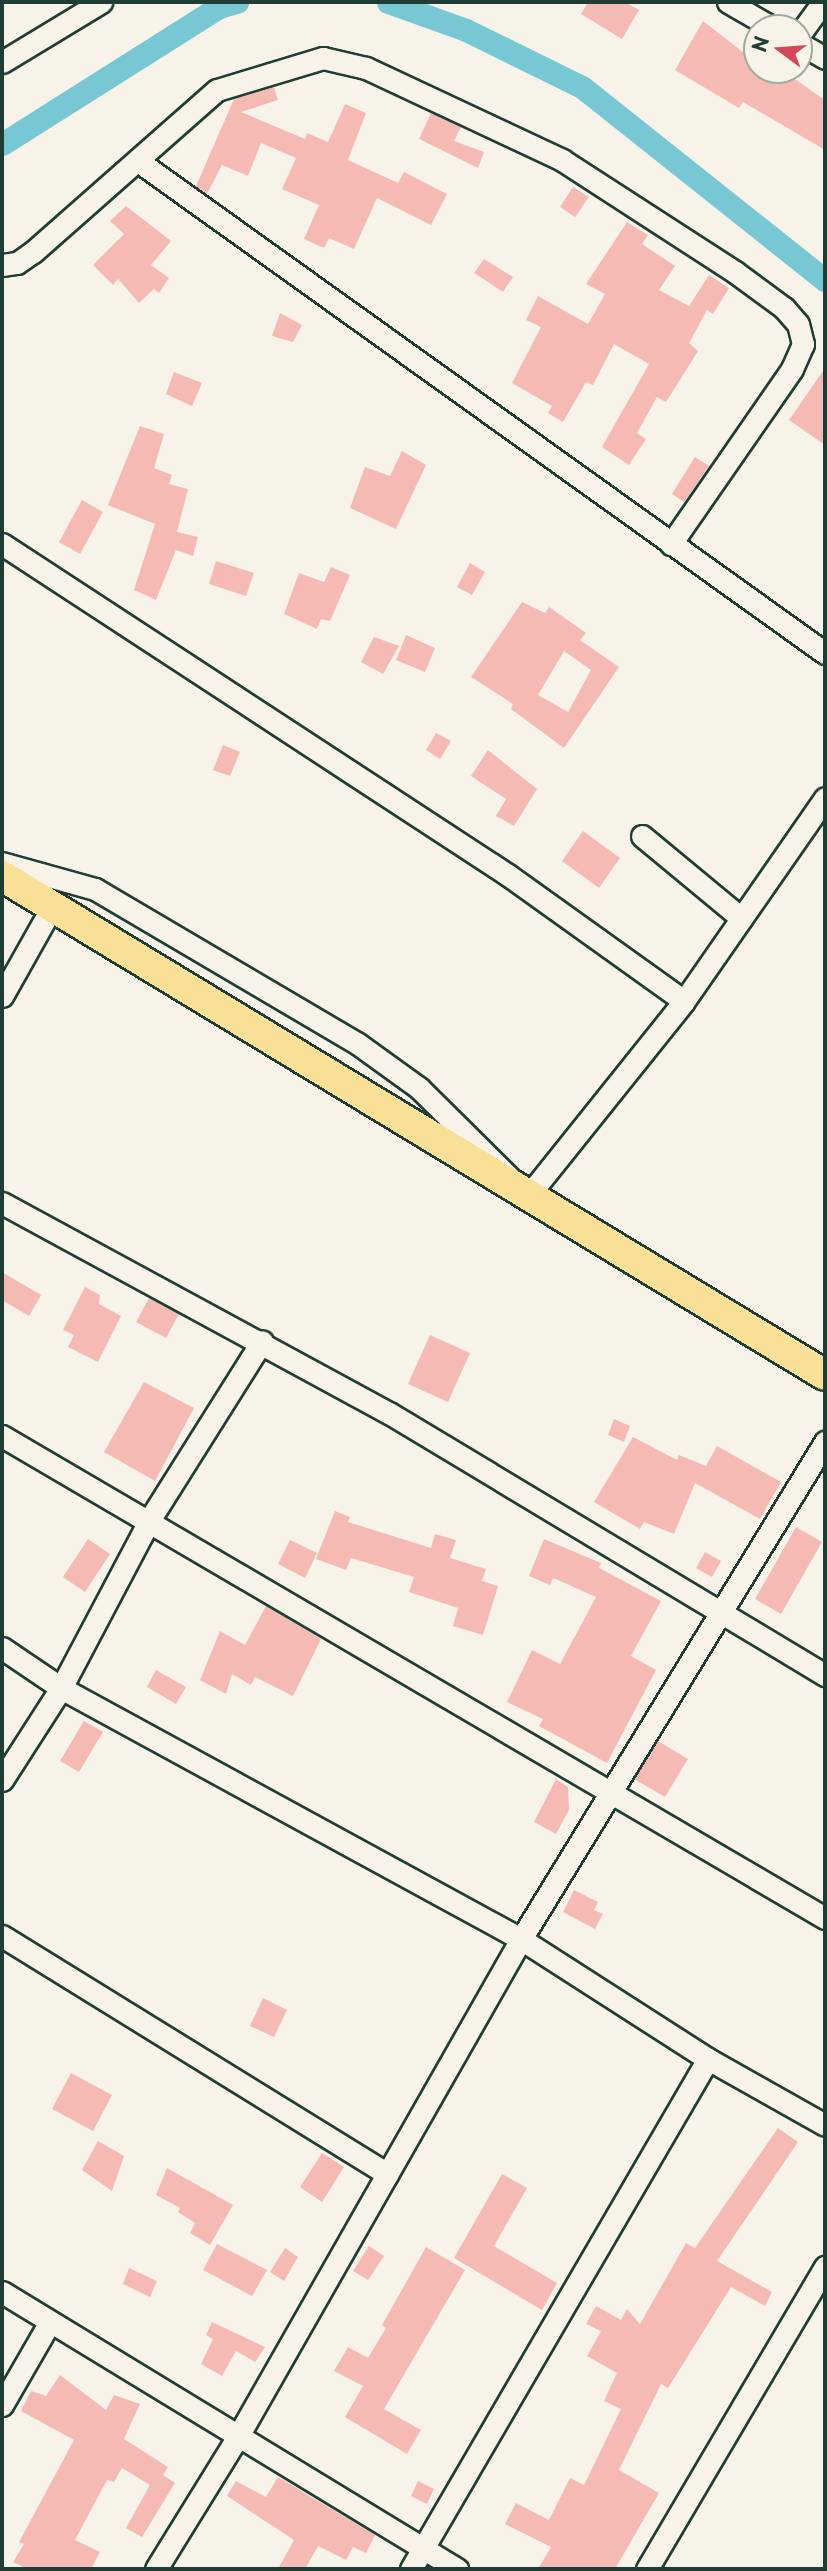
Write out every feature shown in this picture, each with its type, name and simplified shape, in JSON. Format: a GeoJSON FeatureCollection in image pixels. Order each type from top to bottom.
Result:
{"type":"FeatureCollection","features":[{"type":"Feature","properties":{"kind":"highway"},"geometry":{"type":"LineString","coordinates":[[2,876],[825,1375]]}},
{"type":"Feature","properties":{"kind":"street"},"geometry":{"type":"LineString","coordinates":[[2,62],[101,2]]}},
{"type":"Feature","properties":{"kind":"street"},"geometry":{"type":"LineString","coordinates":[[728,2],[749,14]]}},
{"type":"Feature","properties":{"kind":"street"},"geometry":{"type":"LineString","coordinates":[[2,265],[17,263],[33,253],[217,90],[323,58],[349,62],[562,160],[735,272],[784,308],[798,324],[803,344],[792,369],[671,544]]}},
{"type":"Feature","properties":{"kind":"street"},"geometry":{"type":"LineString","coordinates":[[138,161],[825,653]]}},
{"type":"Feature","properties":{"kind":"street"},"geometry":{"type":"LineString","coordinates":[[2,544],[508,875],[684,1001]]}},
{"type":"Feature","properties":{"kind":"street"},"geometry":{"type":"LineString","coordinates":[[2,863],[95,889],[358,1045],[419,1088],[528,1196],[684,1001],[825,797]]}},
{"type":"Feature","properties":{"kind":"street"},"geometry":{"type":"LineString","coordinates":[[642,835],[741,918]]}},
{"type":"Feature","properties":{"kind":"street"},"geometry":{"type":"LineString","coordinates":[[2,996],[52,907]]}},
{"type":"Feature","properties":{"kind":"street"},"geometry":{"type":"LineString","coordinates":[[2,1203],[262,1341],[825,1675]]}},
{"type":"Feature","properties":{"kind":"street"},"geometry":{"type":"LineString","coordinates":[[2,1780],[61,1688],[150,1519],[262,1341]]}},
{"type":"Feature","properties":{"kind":"street"},"geometry":{"type":"LineString","coordinates":[[2,1436],[150,1519],[610,1795],[825,1919]]}},
{"type":"Feature","properties":{"kind":"street"},"geometry":{"type":"LineString","coordinates":[[156,2569],[237,2438],[521,1939],[724,1613],[825,1442]]}},
{"type":"Feature","properties":{"kind":"street"},"geometry":{"type":"LineString","coordinates":[[2,1648],[61,1688],[521,1939],[708,2059],[825,2125]]}},
{"type":"Feature","properties":{"kind":"street"},"geometry":{"type":"LineString","coordinates":[[2,1936],[388,2174]]}},
{"type":"Feature","properties":{"kind":"street"},"geometry":{"type":"LineString","coordinates":[[411,2569],[708,2059]]}},
{"type":"Feature","properties":{"kind":"street"},"geometry":{"type":"LineString","coordinates":[[647,2569],[825,2267]]}},
{"type":"Feature","properties":{"kind":"street"},"geometry":{"type":"LineString","coordinates":[[2,2292],[237,2438],[457,2569]]}},
{"type":"Feature","properties":{"kind":"street"},"geometry":{"type":"LineString","coordinates":[[2,2405],[50,2322]]}},
{"type":"Feature","properties":{"kind":"building"},"geometry":{"type":"Polygon","coordinates":[[[588,2],[625,2],[639,10],[622,39],[581,14],[588,2]]]}},
{"type":"Feature","properties":{"kind":"building"},"geometry":{"type":"Polygon","coordinates":[[[703,21],[743,52],[743,84],[802,84],[825,100],[825,150],[743,102],[739,108],[675,70],[703,21]]]}},
{"type":"Feature","properties":{"kind":"building"},"geometry":{"type":"Polygon","coordinates":[[[274,87],[278,100],[241,112],[305,139],[307,133],[328,142],[345,104],[366,113],[348,160],[398,183],[404,172],[447,194],[431,225],[377,198],[354,249],[329,238],[324,248],[304,239],[319,205],[282,189],[296,158],[261,143],[248,176],[222,165],[207,194],[196,186],[234,99],[274,87]]]}},
{"type":"Feature","properties":{"kind":"building"},"geometry":{"type":"Polygon","coordinates":[[[431,113],[461,127],[454,141],[484,152],[478,168],[419,139],[431,113]]]}},
{"type":"Feature","properties":{"kind":"building"},"geometry":{"type":"Polygon","coordinates":[[[573,187],[589,197],[575,217],[560,207],[573,187]]]}},
{"type":"Feature","properties":{"kind":"building"},"geometry":{"type":"Polygon","coordinates":[[[126,206],[171,241],[151,265],[169,278],[159,293],[154,289],[139,303],[118,279],[113,285],[93,265],[124,234],[110,221],[126,206]]]}},
{"type":"Feature","properties":{"kind":"building"},"geometry":{"type":"Polygon","coordinates":[[[627,222],[648,235],[642,244],[675,266],[659,290],[689,306],[709,275],[729,288],[713,314],[707,310],[689,343],[698,351],[666,402],[657,397],[637,433],[646,439],[629,465],[602,447],[649,364],[614,344],[593,385],[586,382],[563,422],[548,413],[552,406],[512,383],[541,327],[526,320],[538,296],[588,324],[605,294],[586,284],[627,222]]]}},
{"type":"Feature","properties":{"kind":"building"},"geometry":{"type":"Polygon","coordinates":[[[484,259],[513,277],[503,292],[474,273],[484,259]]]}},
{"type":"Feature","properties":{"kind":"building"},"geometry":{"type":"Polygon","coordinates":[[[280,313],[302,325],[293,342],[272,336],[280,313]]]}},
{"type":"Feature","properties":{"kind":"building"},"geometry":{"type":"Polygon","coordinates":[[[825,368],[825,445],[789,420],[825,368]]]}},
{"type":"Feature","properties":{"kind":"building"},"geometry":{"type":"Polygon","coordinates":[[[174,372],[202,383],[192,406],[166,394],[174,372]]]}},
{"type":"Feature","properties":{"kind":"building"},"geometry":{"type":"Polygon","coordinates":[[[140,426],[164,434],[154,468],[172,475],[169,484],[188,489],[177,532],[198,537],[193,556],[176,550],[156,600],[134,590],[155,524],[108,505],[140,426]]]}},
{"type":"Feature","properties":{"kind":"building"},"geometry":{"type":"Polygon","coordinates":[[[402,451],[426,465],[396,529],[350,508],[365,467],[390,476],[402,451]]]}},
{"type":"Feature","properties":{"kind":"building"},"geometry":{"type":"Polygon","coordinates":[[[695,457],[709,466],[684,502],[672,494],[695,457]]]}},
{"type":"Feature","properties":{"kind":"building"},"geometry":{"type":"Polygon","coordinates":[[[82,500],[103,512],[80,554],[59,542],[82,500]]]}},
{"type":"Feature","properties":{"kind":"building"},"geometry":{"type":"Polygon","coordinates":[[[216,561],[254,573],[246,596],[209,584],[216,561]]]}},
{"type":"Feature","properties":{"kind":"building"},"geometry":{"type":"Polygon","coordinates":[[[470,563],[485,572],[472,595],[457,587],[470,563]]]}},
{"type":"Feature","properties":{"kind":"building"},"geometry":{"type":"Polygon","coordinates":[[[331,567],[350,575],[330,621],[321,619],[317,629],[284,614],[299,573],[324,582],[331,567]]]}},
{"type":"Feature","properties":{"kind":"building"},"geometry":{"type":"Polygon","coordinates":[[[522,602],[545,613],[549,607],[586,633],[580,640],[619,667],[564,748],[511,709],[513,704],[471,677],[522,602]],[[564,651],[538,695],[568,712],[591,670],[564,651]]]}},
{"type":"Feature","properties":{"kind":"building"},"geometry":{"type":"Polygon","coordinates":[[[406,635],[435,648],[425,672],[396,660],[406,635]]]}},
{"type":"Feature","properties":{"kind":"building"},"geometry":{"type":"Polygon","coordinates":[[[374,637],[399,646],[383,674],[361,662],[374,637]]]}},
{"type":"Feature","properties":{"kind":"building"},"geometry":{"type":"Polygon","coordinates":[[[436,733],[451,741],[440,759],[426,750],[436,733]]]}},
{"type":"Feature","properties":{"kind":"building"},"geometry":{"type":"Polygon","coordinates":[[[223,745],[240,752],[230,776],[213,770],[223,745]]]}},
{"type":"Feature","properties":{"kind":"building"},"geometry":{"type":"Polygon","coordinates":[[[488,750],[537,789],[514,826],[496,816],[506,799],[471,776],[488,750]]]}},
{"type":"Feature","properties":{"kind":"building"},"geometry":{"type":"Polygon","coordinates":[[[583,831],[620,858],[599,888],[562,861],[583,831]]]}},
{"type":"Feature","properties":{"kind":"building"},"geometry":{"type":"Polygon","coordinates":[[[2,1272],[41,1295],[29,1316],[2,1300],[2,1272]]]}},
{"type":"Feature","properties":{"kind":"building"},"geometry":{"type":"Polygon","coordinates":[[[85,1287],[100,1295],[99,1304],[121,1316],[98,1362],[68,1347],[74,1335],[63,1330],[85,1287]]]}},
{"type":"Feature","properties":{"kind":"building"},"geometry":{"type":"Polygon","coordinates":[[[149,1298],[179,1314],[166,1338],[136,1322],[149,1298]]]}},
{"type":"Feature","properties":{"kind":"building"},"geometry":{"type":"Polygon","coordinates":[[[430,1335],[470,1353],[448,1402],[408,1384],[430,1335]]]}},
{"type":"Feature","properties":{"kind":"building"},"geometry":{"type":"Polygon","coordinates":[[[144,1382],[194,1408],[155,1481],[104,1452],[144,1382]]]}},
{"type":"Feature","properties":{"kind":"building"},"geometry":{"type":"Polygon","coordinates":[[[614,1419],[630,1426],[624,1442],[608,1435],[614,1419]]]}},
{"type":"Feature","properties":{"kind":"building"},"geometry":{"type":"Polygon","coordinates":[[[633,1437],[677,1460],[679,1455],[706,1466],[717,1446],[781,1482],[760,1519],[695,1483],[674,1534],[644,1522],[640,1529],[594,1502],[633,1437]]]}},
{"type":"Feature","properties":{"kind":"building"},"geometry":{"type":"Polygon","coordinates":[[[335,1511],[350,1517],[348,1522],[431,1548],[435,1534],[456,1540],[450,1558],[486,1569],[482,1581],[498,1586],[483,1635],[453,1626],[458,1608],[409,1592],[414,1577],[351,1558],[346,1570],[316,1559],[335,1511]]]}},
{"type":"Feature","properties":{"kind":"building"},"geometry":{"type":"Polygon","coordinates":[[[796,1527],[822,1542],[781,1614],[755,1599],[796,1527]]]}},
{"type":"Feature","properties":{"kind":"building"},"geometry":{"type":"Polygon","coordinates":[[[88,1539],[110,1554],[85,1592],[63,1577],[88,1539]]]}},
{"type":"Feature","properties":{"kind":"building"},"geometry":{"type":"Polygon","coordinates":[[[544,1539],[601,1563],[599,1568],[661,1601],[631,1656],[656,1670],[607,1763],[539,1726],[543,1719],[507,1702],[532,1650],[560,1664],[596,1597],[553,1578],[550,1585],[529,1576],[544,1539]]]}},
{"type":"Feature","properties":{"kind":"building"},"geometry":{"type":"Polygon","coordinates":[[[290,1540],[317,1553],[305,1578],[278,1564],[290,1540]]]}},
{"type":"Feature","properties":{"kind":"building"},"geometry":{"type":"Polygon","coordinates":[[[705,1552],[721,1561],[712,1577],[696,1568],[705,1552]]]}},
{"type":"Feature","properties":{"kind":"building"},"geometry":{"type":"Polygon","coordinates":[[[266,1606],[321,1639],[293,1696],[255,1677],[251,1685],[232,1674],[226,1694],[200,1680],[220,1631],[245,1645],[266,1606]]]}},
{"type":"Feature","properties":{"kind":"building"},"geometry":{"type":"Polygon","coordinates":[[[156,1670],[186,1687],[176,1704],[147,1687],[156,1670]]]}},
{"type":"Feature","properties":{"kind":"building"},"geometry":{"type":"Polygon","coordinates":[[[84,1721],[103,1732],[79,1772],[60,1761],[84,1721]]]}},
{"type":"Feature","properties":{"kind":"building"},"geometry":{"type":"Polygon","coordinates":[[[658,1741],[688,1759],[665,1797],[634,1779],[658,1741]]]}},
{"type":"Feature","properties":{"kind":"building"},"geometry":{"type":"Polygon","coordinates":[[[556,1779],[568,1787],[569,1810],[556,1834],[534,1822],[556,1779]]]}},
{"type":"Feature","properties":{"kind":"building"},"geometry":{"type":"Polygon","coordinates":[[[574,1890],[598,1902],[594,1910],[603,1914],[595,1929],[563,1912],[574,1890]]]}},
{"type":"Feature","properties":{"kind":"building"},"geometry":{"type":"Polygon","coordinates":[[[263,1998],[287,2010],[274,2037],[250,2026],[263,1998]]]}},
{"type":"Feature","properties":{"kind":"building"},"geometry":{"type":"Polygon","coordinates":[[[71,2073],[112,2095],[93,2131],[52,2109],[71,2073]]]}},
{"type":"Feature","properties":{"kind":"building"},"geometry":{"type":"Polygon","coordinates":[[[778,2128],[798,2142],[717,2261],[772,2292],[765,2306],[731,2287],[668,2388],[661,2384],[619,2470],[659,2493],[615,2569],[538,2569],[551,2547],[505,2524],[516,2503],[549,2520],[570,2478],[584,2485],[621,2409],[604,2401],[617,2373],[587,2356],[601,2331],[586,2324],[596,2306],[621,2320],[627,2309],[640,2324],[686,2243],[695,2248],[778,2128]]]}},
{"type":"Feature","properties":{"kind":"building"},"geometry":{"type":"Polygon","coordinates":[[[98,2141],[124,2156],[112,2191],[82,2170],[98,2141]]]}},
{"type":"Feature","properties":{"kind":"building"},"geometry":{"type":"Polygon","coordinates":[[[322,2153],[344,2167],[322,2202],[300,2187],[322,2153]]]}},
{"type":"Feature","properties":{"kind":"building"},"geometry":{"type":"Polygon","coordinates":[[[167,2168],[233,2205],[210,2245],[190,2233],[195,2223],[178,2212],[180,2208],[156,2195],[167,2168]]]}},
{"type":"Feature","properties":{"kind":"building"},"geometry":{"type":"Polygon","coordinates":[[[502,2174],[527,2188],[494,2246],[557,2283],[542,2310],[454,2258],[502,2174]]]}},
{"type":"Feature","properties":{"kind":"building"},"geometry":{"type":"Polygon","coordinates":[[[217,2244],[267,2270],[252,2296],[203,2270],[217,2244]]]}},
{"type":"Feature","properties":{"kind":"building"},"geometry":{"type":"Polygon","coordinates":[[[369,2246],[384,2256],[368,2280],[353,2271],[369,2246]]]}},
{"type":"Feature","properties":{"kind":"building"},"geometry":{"type":"Polygon","coordinates":[[[426,2247],[465,2270],[384,2409],[421,2430],[407,2454],[345,2417],[363,2386],[334,2371],[348,2347],[368,2358],[386,2328],[382,2325],[426,2247]]]}},
{"type":"Feature","properties":{"kind":"building"},"geometry":{"type":"Polygon","coordinates":[[[285,2248],[298,2257],[284,2281],[270,2272],[285,2248]]]}},
{"type":"Feature","properties":{"kind":"building"},"geometry":{"type":"Polygon","coordinates":[[[129,2268],[157,2281],[150,2297],[123,2284],[129,2268]]]}},
{"type":"Feature","properties":{"kind":"building"},"geometry":{"type":"Polygon","coordinates":[[[212,2322],[265,2347],[255,2362],[236,2351],[222,2376],[201,2364],[213,2339],[206,2335],[212,2322]]]}},
{"type":"Feature","properties":{"kind":"building"},"geometry":{"type":"Polygon","coordinates":[[[60,2375],[106,2410],[114,2395],[140,2404],[124,2439],[168,2467],[163,2475],[175,2483],[142,2537],[126,2528],[150,2485],[122,2468],[114,2482],[107,2480],[75,2540],[100,2552],[91,2569],[27,2569],[13,2562],[24,2544],[19,2542],[74,2440],[21,2411],[31,2391],[46,2396],[60,2375]]]}},
{"type":"Feature","properties":{"kind":"building"},"geometry":{"type":"Polygon","coordinates":[[[278,2477],[375,2535],[366,2553],[353,2547],[346,2560],[318,2546],[305,2569],[278,2569],[294,2540],[227,2496],[236,2481],[266,2497],[278,2477]]]}},
{"type":"Feature","properties":{"kind":"building"},"geometry":{"type":"Polygon","coordinates":[[[418,2481],[434,2489],[427,2504],[411,2496],[418,2481]]]}},
{"type":"Feature","properties":{"kind":"waterway"},"geometry":{"type":"LineString","coordinates":[[2,144],[219,7],[237,2]]}},
{"type":"Feature","properties":{"kind":"waterway"},"geometry":{"type":"LineString","coordinates":[[388,2],[466,30],[582,87],[825,280]]}}]}
